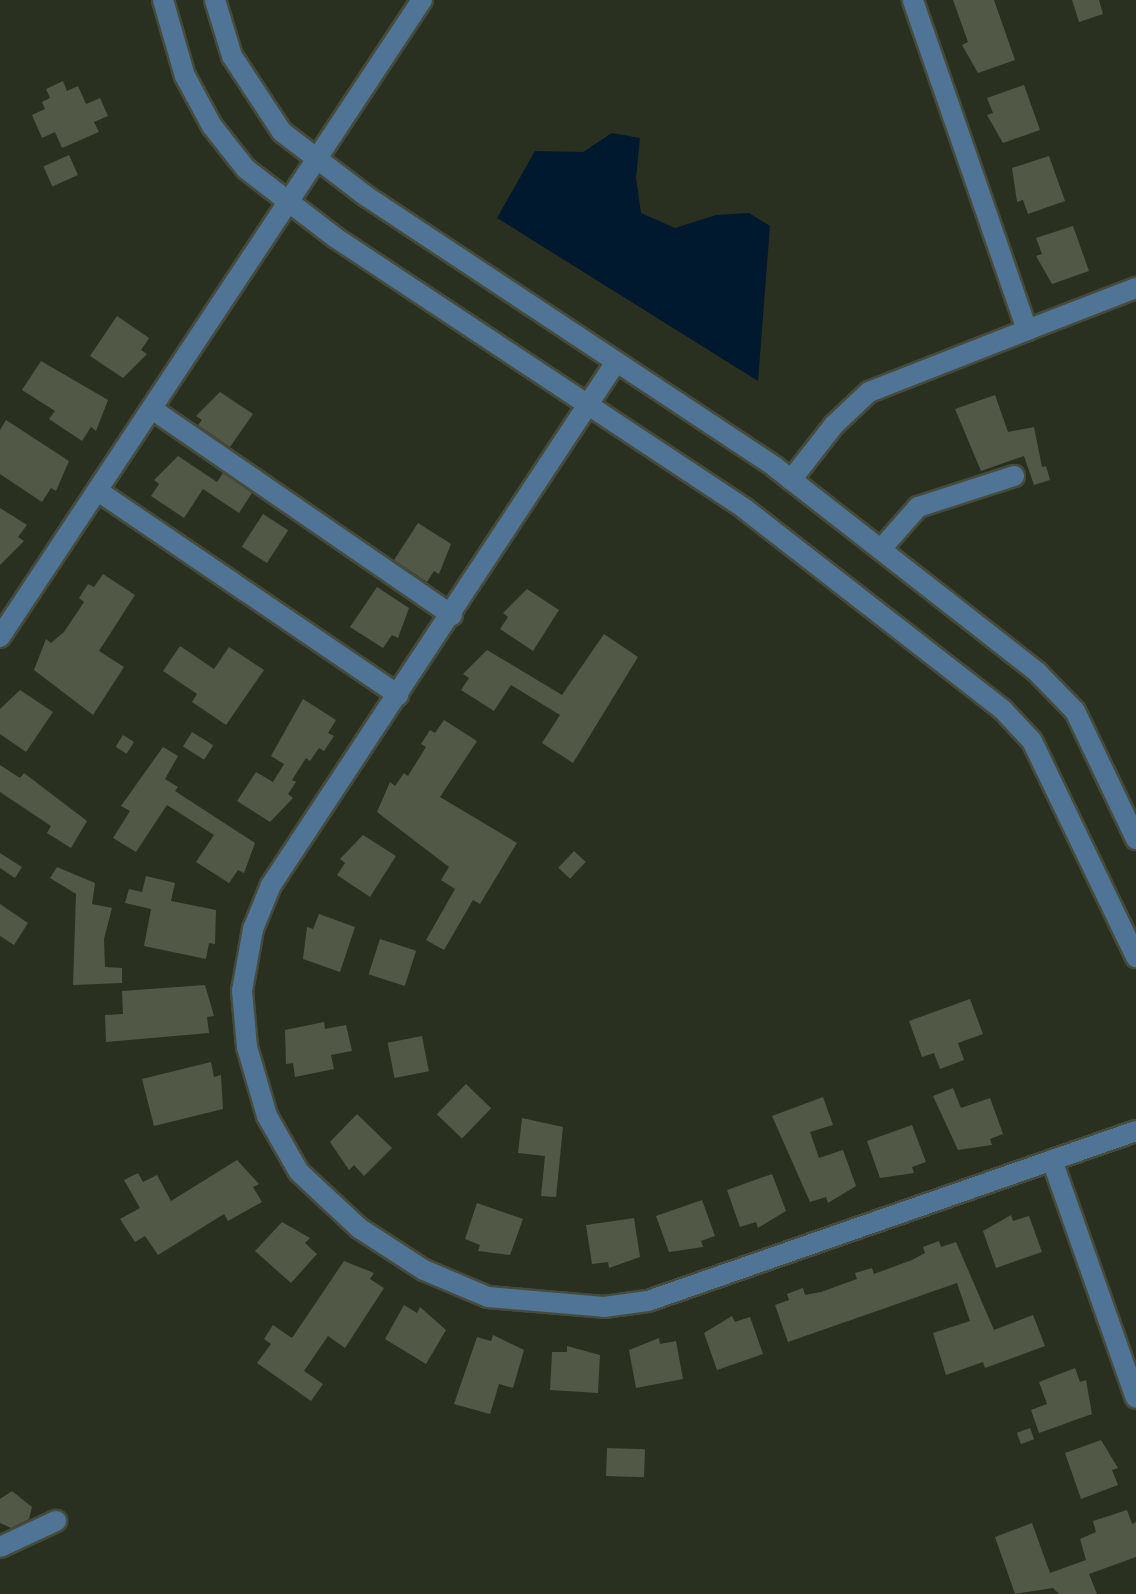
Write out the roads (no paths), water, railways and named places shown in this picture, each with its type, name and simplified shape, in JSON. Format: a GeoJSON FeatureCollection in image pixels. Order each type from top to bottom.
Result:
{"type":"FeatureCollection","features":[{"type":"Feature","properties":{"kind":"street"},"geometry":{"type":"LineString","coordinates":[[163,0],[185,76],[212,126],[246,169],[290,203],[745,509],[1003,710],[1032,741],[1136,957]]}},
{"type":"Feature","properties":{"kind":"street"},"geometry":{"type":"LineString","coordinates":[[215,0],[232,56],[255,97],[282,132],[791,480],[1037,672],[1075,711],[1136,839]]}},
{"type":"Feature","properties":{"kind":"street"},"geometry":{"type":"LineString","coordinates":[[0,637],[422,0]]}},
{"type":"Feature","properties":{"kind":"street"},"geometry":{"type":"LineString","coordinates":[[913,0],[1027,330]]}},
{"type":"Feature","properties":{"kind":"street"},"geometry":{"type":"LineString","coordinates":[[791,480],[834,425],[869,392],[1136,288]]}},
{"type":"Feature","properties":{"kind":"street"},"geometry":{"type":"LineString","coordinates":[[616,362],[590,407],[271,885],[253,929],[242,991],[247,1047],[267,1116],[299,1172],[359,1228],[424,1270],[488,1297],[604,1307],[648,1301],[1136,1131]]}},
{"type":"Feature","properties":{"kind":"street"},"geometry":{"type":"LineString","coordinates":[[152,409],[452,615]]}},
{"type":"Feature","properties":{"kind":"street"},"geometry":{"type":"LineString","coordinates":[[881,549],[918,507],[1014,476]]}},
{"type":"Feature","properties":{"kind":"street"},"geometry":{"type":"LineString","coordinates":[[98,491],[398,695]]}},
{"type":"Feature","properties":{"kind":"street"},"geometry":{"type":"LineString","coordinates":[[1052,1160],[1136,1398]]}},
{"type":"Feature","properties":{"kind":"street"},"geometry":{"type":"LineString","coordinates":[[0,1547],[56,1521]]}},
{"type":"Feature","properties":{"kind":"water"},"geometry":{"type":"Polygon","coordinates":[[[612,133],[640,138],[636,178],[641,213],[675,228],[716,215],[749,213],[770,226],[758,381],[497,218],[535,151],[583,152],[612,133]]]}}]}
